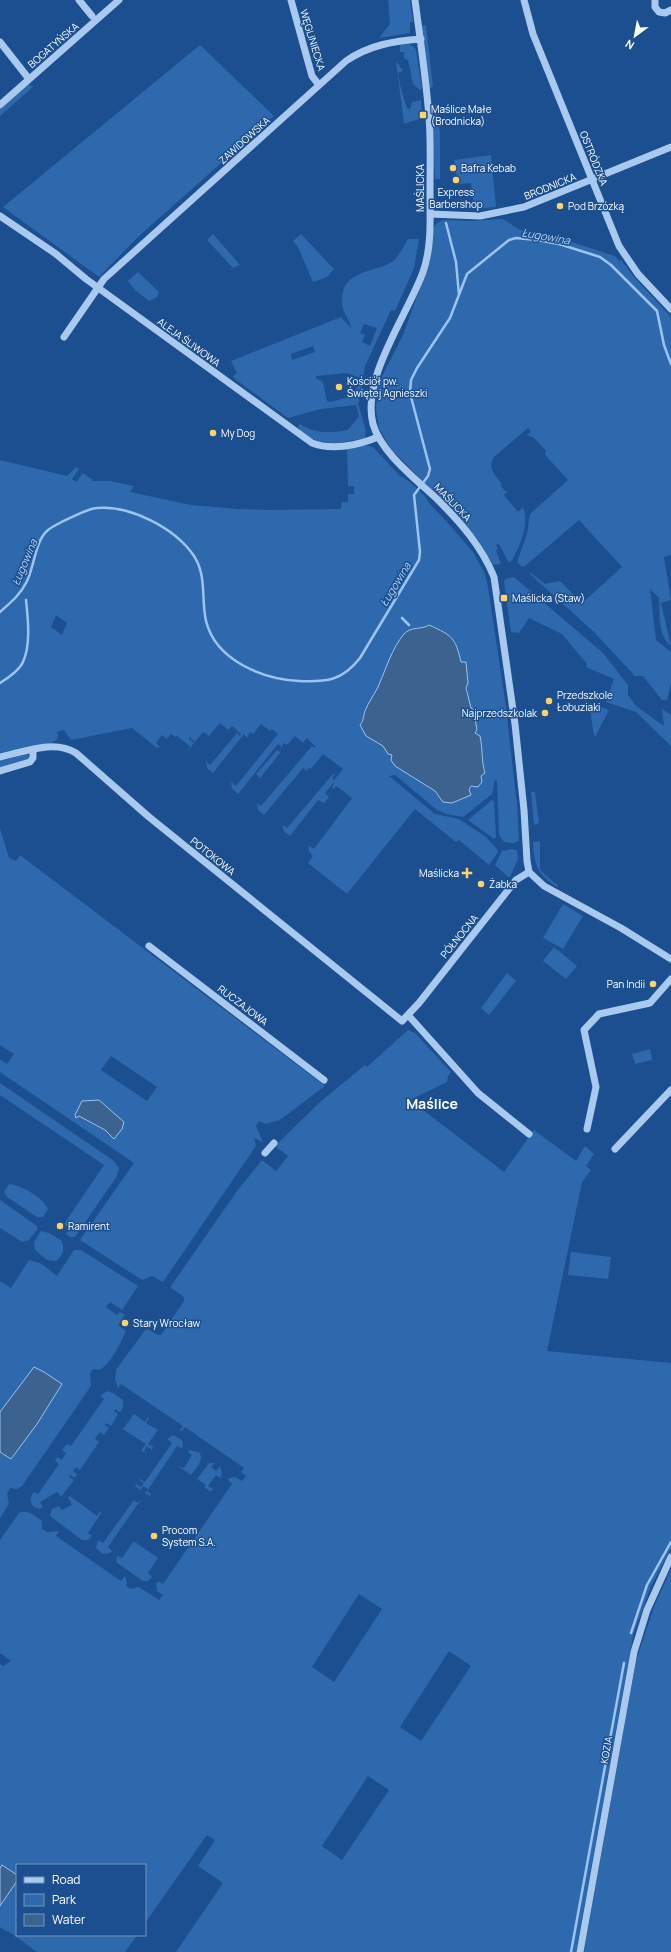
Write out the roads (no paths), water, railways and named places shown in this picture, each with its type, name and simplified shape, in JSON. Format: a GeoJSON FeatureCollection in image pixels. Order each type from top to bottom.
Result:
{"type":"FeatureCollection","features":[{"type":"Feature","properties":{"kind":"street"},"geometry":{"type":"LineString","coordinates":[[80,0],[92,16]]}},
{"type":"Feature","properties":{"kind":"street"},"geometry":{"type":"LineString","coordinates":[[106,0],[112,7]]}},
{"type":"Feature","properties":{"kind":"street","name":"BOGATYŃSKA"},"geometry":{"type":"LineString","coordinates":[[0,105],[119,0]]}},
{"type":"Feature","properties":{"kind":"street","name":"WĘGLINIECKA"},"geometry":{"type":"LineString","coordinates":[[291,0],[312,76],[319,85]]}},
{"type":"Feature","properties":{"kind":"street","name":"MAŚLICKA"},"geometry":{"type":"LineString","coordinates":[[415,0],[421,40],[429,117],[430,214],[428,251],[423,271],[373,383],[371,416],[378,437],[391,454],[474,540],[486,558],[494,577],[515,724],[529,872]]}},
{"type":"Feature","properties":{"kind":"street","name":"OSTRÓDZKA"},"geometry":{"type":"LineString","coordinates":[[524,0],[532,34],[615,238],[626,259],[671,309]]}},
{"type":"Feature","properties":{"kind":"street"},"geometry":{"type":"LineString","coordinates":[[655,0],[656,10],[662,13],[670,11],[671,20]]}},
{"type":"Feature","properties":{"kind":"street","name":"ZAWIDOWSKA"},"geometry":{"type":"LineString","coordinates":[[64,337],[104,279],[346,61],[369,48],[383,44],[421,40]]}},
{"type":"Feature","properties":{"kind":"street"},"geometry":{"type":"LineString","coordinates":[[0,42],[29,79]]}},
{"type":"Feature","properties":{"kind":"street","name":"BRODNICKA"},"geometry":{"type":"LineString","coordinates":[[430,214],[480,216],[504,212],[533,204],[671,147]]}},
{"type":"Feature","properties":{"kind":"street","name":"ALEJA ŚLIWOWA"},"geometry":{"type":"LineString","coordinates":[[0,216],[56,254],[98,288],[312,443],[334,447],[367,441],[378,437]]}},
{"type":"Feature","properties":{"kind":"street","name":"POTOKOWA"},"geometry":{"type":"LineString","coordinates":[[0,757],[61,746],[76,753],[149,817],[402,1021]]}},
{"type":"Feature","properties":{"kind":"street"},"geometry":{"type":"LineString","coordinates":[[0,771],[30,762],[33,758],[33,750]]}},
{"type":"Feature","properties":{"kind":"street"},"geometry":{"type":"LineString","coordinates":[[529,872],[544,886],[627,932],[671,959]]}},
{"type":"Feature","properties":{"kind":"street","name":"PÓŁNOCNA"},"geometry":{"type":"LineString","coordinates":[[402,1021],[516,880],[529,872]]}},
{"type":"Feature","properties":{"kind":"street","name":"RUCZAJOWA"},"geometry":{"type":"LineString","coordinates":[[149,946],[324,1080]]}},
{"type":"Feature","properties":{"kind":"street"},"geometry":{"type":"LineString","coordinates":[[586,1129],[596,1087],[584,1030],[599,1014],[650,1003],[671,979]]}},
{"type":"Feature","properties":{"kind":"street"},"geometry":{"type":"LineString","coordinates":[[408,1015],[473,1089],[529,1134]]}},
{"type":"Feature","properties":{"kind":"street"},"geometry":{"type":"LineString","coordinates":[[615,1149],[671,1090]]}},
{"type":"Feature","properties":{"kind":"street"},"geometry":{"type":"LineString","coordinates":[[265,1153],[274,1143]]}},
{"type":"Feature","properties":{"kind":"street","name":"KOZIA"},"geometry":{"type":"LineString","coordinates":[[580,1952],[634,1652],[647,1610],[671,1557]]}},
{"type":"Feature","properties":{"kind":"water"},"geometry":{"type":"Polygon","coordinates":[[[429,625],[452,638],[457,647],[461,662],[466,662],[468,683],[466,688],[471,708],[476,711],[477,716],[475,718],[477,730],[475,733],[480,736],[481,741],[485,773],[481,776],[482,782],[478,787],[471,786],[469,790],[471,795],[452,803],[443,802],[435,791],[395,766],[391,760],[392,755],[388,754],[383,746],[366,736],[360,725],[366,708],[378,687],[393,652],[404,634],[410,630],[429,625]]]}},
{"type":"Feature","properties":{"kind":"water"},"geometry":{"type":"Polygon","coordinates":[[[99,1100],[124,1122],[122,1129],[114,1139],[105,1130],[79,1116],[76,1118],[75,1115],[82,1101],[99,1100]]]}},
{"type":"Feature","properties":{"kind":"water"},"geometry":{"type":"Polygon","coordinates":[[[34,1367],[62,1384],[37,1424],[11,1459],[0,1452],[0,1412],[34,1367]]]}},
{"type":"Feature","properties":{"kind":"water"},"geometry":{"type":"Polygon","coordinates":[[[2,1865],[16,1874],[16,1882],[0,1906],[0,1868],[2,1865]]]}},
{"type":"Feature","properties":{"kind":"waterway"},"geometry":{"type":"LineString","coordinates":[[446,223],[456,262],[459,295]]}},
{"type":"Feature","properties":{"kind":"waterway","name":"Ługowina"},"geometry":{"type":"LineString","coordinates":[[0,612],[24,587],[29,577],[37,548],[43,535],[48,530],[57,524],[93,509],[110,508],[123,510],[151,520],[164,528],[186,546],[194,556],[201,572],[206,621],[211,635],[230,657],[256,672],[285,679],[318,681],[340,676],[353,666],[360,658],[419,560],[420,552],[414,495],[428,476],[430,469],[410,393],[411,380],[417,368],[450,318],[467,274],[509,240],[516,238],[559,244],[600,257],[611,265],[657,311],[664,345],[671,364]]}},
{"type":"Feature","properties":{"kind":"waterway"},"geometry":{"type":"LineString","coordinates":[[0,683],[19,668],[26,655],[28,640],[28,615],[26,600]]}},
{"type":"Feature","properties":{"kind":"waterway"},"geometry":{"type":"LineString","coordinates":[[402,618],[409,625]]}},
{"type":"Feature","properties":{"kind":"waterway"},"geometry":{"type":"LineString","coordinates":[[631,1633],[647,1585],[671,1542]]}},
{"type":"Feature","properties":{"kind":"waterway"},"geometry":{"type":"LineString","coordinates":[[571,1952],[624,1663]]}},
{"type":"Feature","properties":{"kind":"place","name":"Maślice Małe (Brodnicka)"},"geometry":{"type":"Point","coordinates":[423,115]}},
{"type":"Feature","properties":{"kind":"place","name":"Bafra Kebab"},"geometry":{"type":"Point","coordinates":[453,168]}},
{"type":"Feature","properties":{"kind":"place","name":"Express Barbershop"},"geometry":{"type":"Point","coordinates":[456,180]}},
{"type":"Feature","properties":{"kind":"place","name":"Pod Brzózką"},"geometry":{"type":"Point","coordinates":[560,206]}},
{"type":"Feature","properties":{"kind":"place","name":"Kościół pw. Świętej Agnieszki"},"geometry":{"type":"Point","coordinates":[339,387]}},
{"type":"Feature","properties":{"kind":"place","name":"My Dog"},"geometry":{"type":"Point","coordinates":[213,433]}},
{"type":"Feature","properties":{"kind":"place","name":"Maślicka (Staw)"},"geometry":{"type":"Point","coordinates":[504,598]}},
{"type":"Feature","properties":{"kind":"place","name":"Przedszkole Łobuziaki"},"geometry":{"type":"Point","coordinates":[549,701]}},
{"type":"Feature","properties":{"kind":"place","name":"Najprzedszkolak"},"geometry":{"type":"Point","coordinates":[545,713]}},
{"type":"Feature","properties":{"kind":"place","name":"Maślicka"},"geometry":{"type":"Point","coordinates":[467,873]}},
{"type":"Feature","properties":{"kind":"place","name":"Żabka"},"geometry":{"type":"Point","coordinates":[481,884]}},
{"type":"Feature","properties":{"kind":"place","name":"Pan Indii"},"geometry":{"type":"Point","coordinates":[653,984]}},
{"type":"Feature","properties":{"kind":"place","name":"Ramirent"},"geometry":{"type":"Point","coordinates":[60,1226]}},
{"type":"Feature","properties":{"kind":"place","name":"Stary Wrocław"},"geometry":{"type":"Point","coordinates":[125,1323]}},
{"type":"Feature","properties":{"kind":"place","name":"Procom System S.A."},"geometry":{"type":"Point","coordinates":[154,1536]}},
{"type":"Feature","properties":{"kind":"district","name":"Maślice"},"geometry":{"type":"Point","coordinates":[432,1103]}}]}
